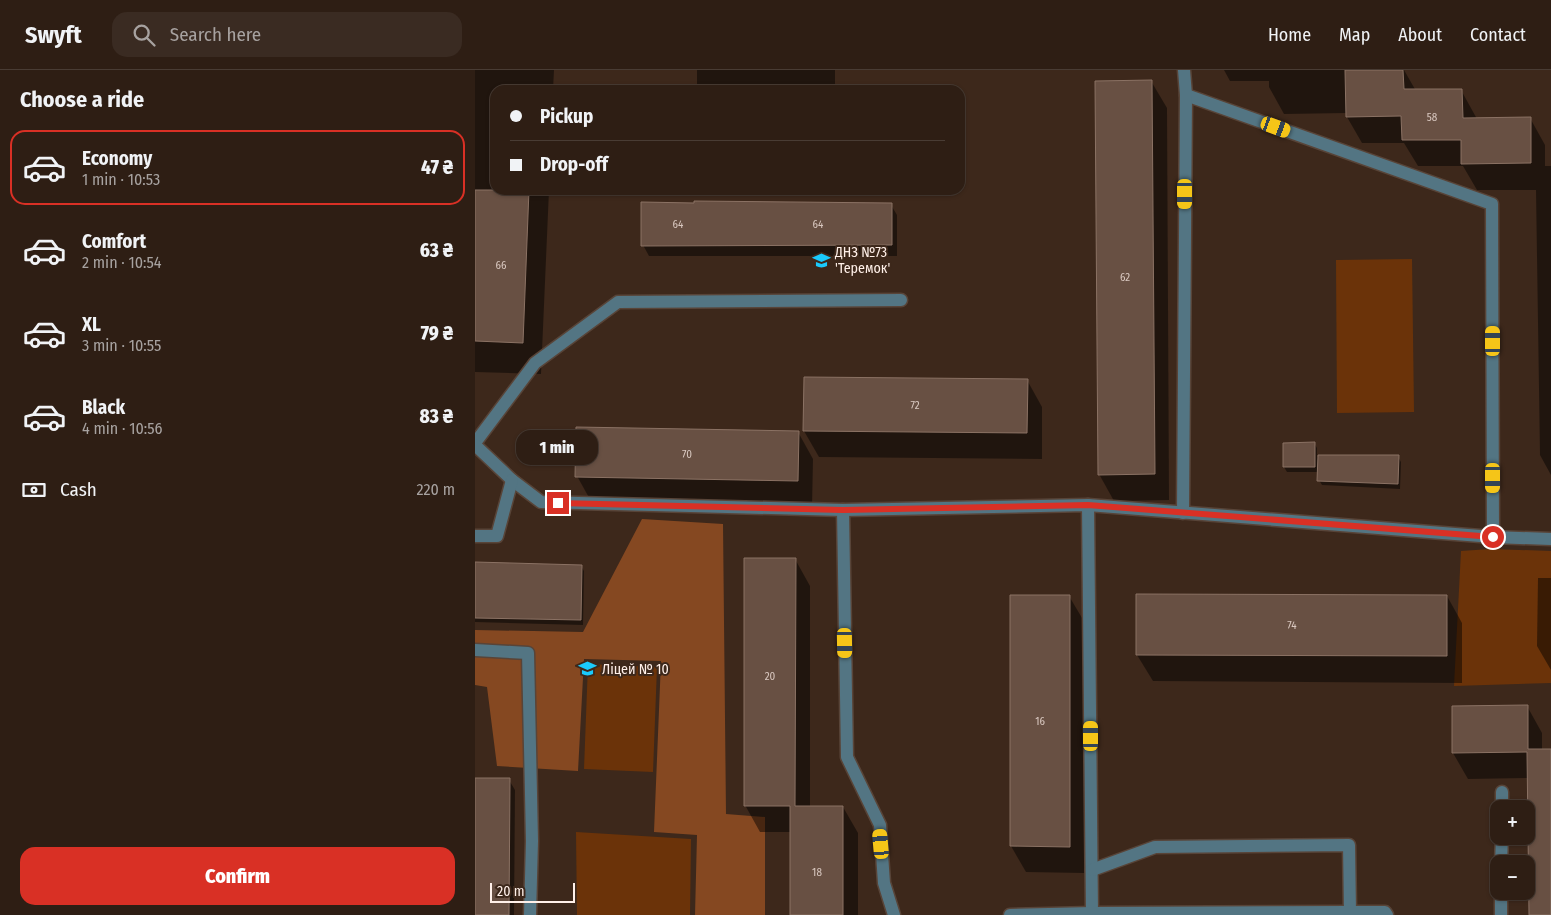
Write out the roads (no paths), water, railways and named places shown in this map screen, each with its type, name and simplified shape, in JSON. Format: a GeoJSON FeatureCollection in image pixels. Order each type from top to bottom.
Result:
{"type":"FeatureCollection","features":[{"type":"Feature","properties":{"kind":"lane"},"geometry":{"type":"LineString","coordinates":[[1183,513],[1186,95],[1184,70]]}},
{"type":"Feature","properties":{"kind":"lane"},"geometry":{"type":"LineString","coordinates":[[1186,95],[1492,204],[1493,537]]}},
{"type":"Feature","properties":{"kind":"lane"},"geometry":{"type":"LineString","coordinates":[[901,300],[618,302],[535,363],[475,444],[512,480],[541,502],[843,510],[1088,505],[1493,537],[1551,539]]}},
{"type":"Feature","properties":{"kind":"lane"},"geometry":{"type":"LineString","coordinates":[[475,536],[497,536],[512,480]]}},
{"type":"Feature","properties":{"kind":"lane"},"geometry":{"type":"LineString","coordinates":[[1088,505],[1092,913]]}},
{"type":"Feature","properties":{"kind":"lane"},"geometry":{"type":"LineString","coordinates":[[843,510],[847,757],[880,825],[884,882],[895,915]]}},
{"type":"Feature","properties":{"kind":"lane"},"geometry":{"type":"LineString","coordinates":[[475,650],[528,653],[533,841],[530,915]]}},
{"type":"Feature","properties":{"kind":"lane"},"geometry":{"type":"LineString","coordinates":[[1502,792],[1502,800]]}},
{"type":"Feature","properties":{"kind":"lane"},"geometry":{"type":"LineString","coordinates":[[1092,870],[1155,847],[1349,845],[1350,912]]}},
{"type":"Feature","properties":{"kind":"lane"},"geometry":{"type":"LineString","coordinates":[[1501,900],[1501,915]]}},
{"type":"Feature","properties":{"kind":"lane"},"geometry":{"type":"LineString","coordinates":[[1011,915],[1385,912],[1387,915]]}},
{"type":"Feature","properties":{"kind":"place","name":"ДНЗ №73 'Теремок'"},"geometry":{"type":"Point","coordinates":[821,260]}},
{"type":"Feature","properties":{"kind":"place","name":"Ліцей № 10"},"geometry":{"type":"Point","coordinates":[588,669]}}]}
